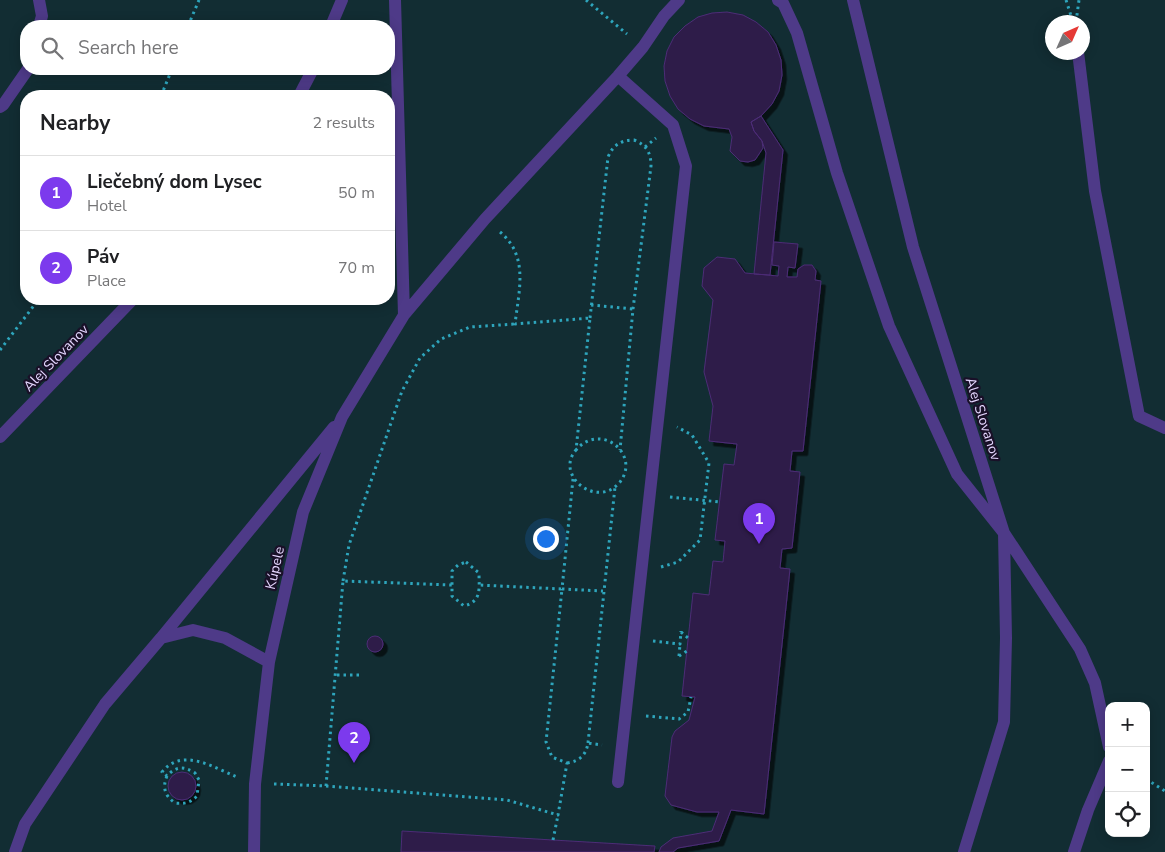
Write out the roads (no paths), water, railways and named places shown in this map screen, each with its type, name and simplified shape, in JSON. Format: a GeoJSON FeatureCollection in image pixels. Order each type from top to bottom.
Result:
{"type":"FeatureCollection","features":[{"type":"Feature","properties":{"kind":"lane"},"geometry":{"type":"LineString","coordinates":[[39,0],[42,16],[41,20]]}},
{"type":"Feature","properties":{"kind":"lane"},"geometry":{"type":"LineString","coordinates":[[334,20],[342,0]]}},
{"type":"Feature","properties":{"kind":"lane"},"geometry":{"type":"LineString","coordinates":[[395,0],[404,314]]}},
{"type":"Feature","properties":{"kind":"lane","name":"Kúpele"},"geometry":{"type":"LineString","coordinates":[[254,852],[255,784],[269,662],[303,512],[342,417],[404,314],[485,219],[618,76],[643,47],[664,16],[679,0]]}},
{"type":"Feature","properties":{"kind":"lane"},"geometry":{"type":"LineString","coordinates":[[778,0],[783,3],[797,33],[837,173],[889,326],[958,474],[1004,533],[1080,649],[1094,683],[1105,730]]}},
{"type":"Feature","properties":{"kind":"lane","name":"Alej Slovanov"},"geometry":{"type":"LineString","coordinates":[[853,0],[913,246],[1004,533],[1006,638],[1004,722],[964,852]]}},
{"type":"Feature","properties":{"kind":"lane"},"geometry":{"type":"LineString","coordinates":[[1079,60],[1095,191],[1139,416],[1165,428]]}},
{"type":"Feature","properties":{"kind":"lane"},"geometry":{"type":"LineString","coordinates":[[0,107],[24,75]]}},
{"type":"Feature","properties":{"kind":"lane"},"geometry":{"type":"LineString","coordinates":[[302,90],[310,75]]}},
{"type":"Feature","properties":{"kind":"lane"},"geometry":{"type":"LineString","coordinates":[[618,76],[673,125],[686,166],[618,782]]}},
{"type":"Feature","properties":{"kind":"lane","name":"Alej Slovanov"},"geometry":{"type":"LineString","coordinates":[[0,437],[127,305]]}},
{"type":"Feature","properties":{"kind":"lane"},"geometry":{"type":"LineString","coordinates":[[15,852],[26,824],[105,704],[162,638],[342,417]]}},
{"type":"Feature","properties":{"kind":"lane"},"geometry":{"type":"LineString","coordinates":[[162,638],[193,630],[225,638],[269,662]]}},
{"type":"Feature","properties":{"kind":"lane"},"geometry":{"type":"LineString","coordinates":[[1074,852],[1088,810],[1105,770]]}},
{"type":"Feature","properties":{"kind":"place","name":"Liečebný dom Lysec"},"geometry":{"type":"Point","coordinates":[759,544]}},
{"type":"Feature","properties":{"kind":"place","name":"Páv"},"geometry":{"type":"Point","coordinates":[354,763]}}]}
